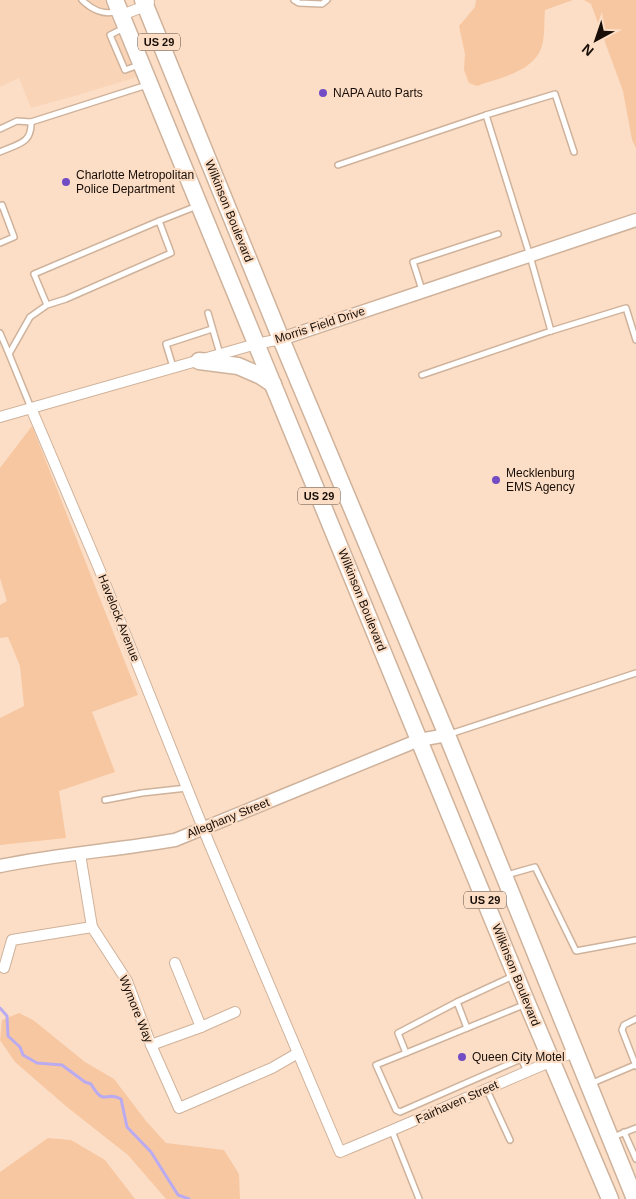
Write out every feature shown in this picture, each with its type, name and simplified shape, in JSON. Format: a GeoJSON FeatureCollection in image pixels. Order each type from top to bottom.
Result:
{"type":"FeatureCollection","features":[{"type":"Feature","properties":{"kind":"main road","name":"Wilkinson Boulevard"},"geometry":{"type":"LineString","coordinates":[[147,2],[281,339],[447,735],[574,1052],[588,1085],[617,1135],[630,1162],[635,1197]]}},
{"type":"Feature","properties":{"kind":"main road","name":"Wilkinson Boulevard"},"geometry":{"type":"LineString","coordinates":[[121,13],[527,1003],[610,1199]]}},
{"type":"Feature","properties":{"kind":"main road"},"geometry":{"type":"LineString","coordinates":[[199,360],[238,366],[261,376],[273,384]]}},
{"type":"Feature","properties":{"kind":"street"},"geometry":{"type":"LineString","coordinates":[[121,13],[147,2]]}},
{"type":"Feature","properties":{"kind":"street","name":"Morris Field Drive"},"geometry":{"type":"LineString","coordinates":[[0,417],[173,367],[281,339],[636,220]]}},
{"type":"Feature","properties":{"kind":"street","name":"Havelock Avenue"},"geometry":{"type":"LineString","coordinates":[[31,408],[340,1152]]}},
{"type":"Feature","properties":{"kind":"street","name":"Alleghany Street"},"geometry":{"type":"LineString","coordinates":[[0,866],[40,857],[80,854],[175,840],[419,740],[447,735]]}},
{"type":"Feature","properties":{"kind":"street","name":"Wymore Way"},"geometry":{"type":"LineString","coordinates":[[80,854],[92,927],[127,981],[151,1045],[179,1108],[272,1068],[298,1053]]}},
{"type":"Feature","properties":{"kind":"street"},"geometry":{"type":"LineString","coordinates":[[4,968],[12,940],[92,927]]}},
{"type":"Feature","properties":{"kind":"street"},"geometry":{"type":"LineString","coordinates":[[175,963],[202,1027]]}},
{"type":"Feature","properties":{"kind":"street"},"geometry":{"type":"LineString","coordinates":[[151,1045],[202,1027],[235,1012]]}},
{"type":"Feature","properties":{"kind":"street","name":"Fairhaven Street"},"geometry":{"type":"LineString","coordinates":[[340,1152],[574,1052]]}},
{"type":"Feature","properties":{"kind":"lane"},"geometry":{"type":"LineString","coordinates":[[82,0],[88,6],[102,13],[121,13]]}},
{"type":"Feature","properties":{"kind":"lane"},"geometry":{"type":"LineString","coordinates":[[294,0],[299,3],[322,4],[327,0]]}},
{"type":"Feature","properties":{"kind":"lane"},"geometry":{"type":"LineString","coordinates":[[0,129],[17,121],[31,122],[149,84]]}},
{"type":"Feature","properties":{"kind":"lane"},"geometry":{"type":"LineString","coordinates":[[338,165],[555,94],[574,152]]}},
{"type":"Feature","properties":{"kind":"lane"},"geometry":{"type":"LineString","coordinates":[[486,115],[551,330]]}},
{"type":"Feature","properties":{"kind":"lane"},"geometry":{"type":"LineString","coordinates":[[0,152],[27,140],[32,133],[31,122]]}},
{"type":"Feature","properties":{"kind":"lane"},"geometry":{"type":"LineString","coordinates":[[0,206],[2,205],[14,237],[0,243]]}},
{"type":"Feature","properties":{"kind":"lane"},"geometry":{"type":"LineString","coordinates":[[47,305],[34,274],[200,205]]}},
{"type":"Feature","properties":{"kind":"lane"},"geometry":{"type":"LineString","coordinates":[[9,354],[30,317],[47,305],[66,299],[171,253],[159,221]]}},
{"type":"Feature","properties":{"kind":"lane"},"geometry":{"type":"LineString","coordinates":[[422,291],[413,262],[498,234]]}},
{"type":"Feature","properties":{"kind":"lane"},"geometry":{"type":"LineString","coordinates":[[422,375],[551,330],[626,308],[636,340]]}},
{"type":"Feature","properties":{"kind":"lane"},"geometry":{"type":"LineString","coordinates":[[208,313],[220,354]]}},
{"type":"Feature","properties":{"kind":"lane"},"geometry":{"type":"LineString","coordinates":[[173,367],[166,344],[212,329]]}},
{"type":"Feature","properties":{"kind":"lane"},"geometry":{"type":"LineString","coordinates":[[0,332],[31,408]]}},
{"type":"Feature","properties":{"kind":"lane"},"geometry":{"type":"LineString","coordinates":[[447,735],[636,673]]}},
{"type":"Feature","properties":{"kind":"lane"},"geometry":{"type":"LineString","coordinates":[[104,800],[187,787]]}},
{"type":"Feature","properties":{"kind":"lane"},"geometry":{"type":"LineString","coordinates":[[504,876],[535,866],[576,951],[636,940]]}},
{"type":"Feature","properties":{"kind":"lane"},"geometry":{"type":"LineString","coordinates":[[406,1053],[398,1033],[516,974]]}},
{"type":"Feature","properties":{"kind":"lane"},"geometry":{"type":"LineString","coordinates":[[457,1002],[466,1028]]}},
{"type":"Feature","properties":{"kind":"lane"},"geometry":{"type":"LineString","coordinates":[[527,1003],[376,1065],[396,1110],[400,1112],[521,1059],[527,1071]]}},
{"type":"Feature","properties":{"kind":"lane"},"geometry":{"type":"LineString","coordinates":[[588,1085],[636,1066],[622,1030],[624,1025],[636,1020]]}},
{"type":"Feature","properties":{"kind":"lane"},"geometry":{"type":"LineString","coordinates":[[486,1088],[510,1140]]}},
{"type":"Feature","properties":{"kind":"lane"},"geometry":{"type":"LineString","coordinates":[[617,1135],[636,1128]]}},
{"type":"Feature","properties":{"kind":"lane"},"geometry":{"type":"LineString","coordinates":[[392,1131],[419,1199]]}},
{"type":"Feature","properties":{"kind":"shaded area"},"geometry":{"type":"Polygon","coordinates":[[[0,0],[104,0],[137,77],[31,108],[19,78],[0,87],[0,0]]]}},
{"type":"Feature","properties":{"kind":"shaded area"},"geometry":{"type":"Polygon","coordinates":[[[476,0],[573,0],[545,10],[542,46],[532,62],[515,73],[477,86],[469,83],[464,70],[465,54],[459,26],[475,7],[476,0]]]}},
{"type":"Feature","properties":{"kind":"shaded area"},"geometry":{"type":"Polygon","coordinates":[[[584,0],[636,0],[636,148],[632,140],[623,91],[591,4],[584,0]]]}},
{"type":"Feature","properties":{"kind":"shaded area"},"geometry":{"type":"Polygon","coordinates":[[[32,426],[138,695],[92,712],[115,772],[59,791],[66,838],[0,845],[0,718],[24,706],[20,666],[8,637],[0,638],[0,605],[7,601],[0,578],[0,468],[32,426]]]}},
{"type":"Feature","properties":{"kind":"shaded area"},"geometry":{"type":"Polygon","coordinates":[[[19,1013],[33,1020],[85,1062],[114,1079],[146,1121],[166,1143],[224,1150],[239,1174],[240,1199],[166,1199],[128,1155],[67,1107],[15,1062],[0,1040],[2,1020],[19,1013]]]}},
{"type":"Feature","properties":{"kind":"shaded area"},"geometry":{"type":"Polygon","coordinates":[[[48,1138],[71,1140],[105,1160],[135,1199],[0,1199],[0,1172],[48,1138]]]}},
{"type":"Feature","properties":{"kind":"waterway"},"geometry":{"type":"LineString","coordinates":[[0,1008],[7,1016],[8,1036],[20,1047],[23,1055],[37,1063],[62,1065],[85,1082],[91,1084],[102,1097],[112,1096],[121,1099],[127,1127],[151,1152],[178,1195],[189,1199]]}},
{"type":"Feature","properties":{"kind":"place","name":"NAPA Auto Parts"},"geometry":{"type":"Point","coordinates":[323,93]}},
{"type":"Feature","properties":{"kind":"place","name":"Charlotte Metropolitan Police Department"},"geometry":{"type":"Point","coordinates":[66,182]}},
{"type":"Feature","properties":{"kind":"place","name":"Mecklenburg EMS Agency"},"geometry":{"type":"Point","coordinates":[496,480]}},
{"type":"Feature","properties":{"kind":"place","name":"Queen City Motel"},"geometry":{"type":"Point","coordinates":[462,1057]}}]}
